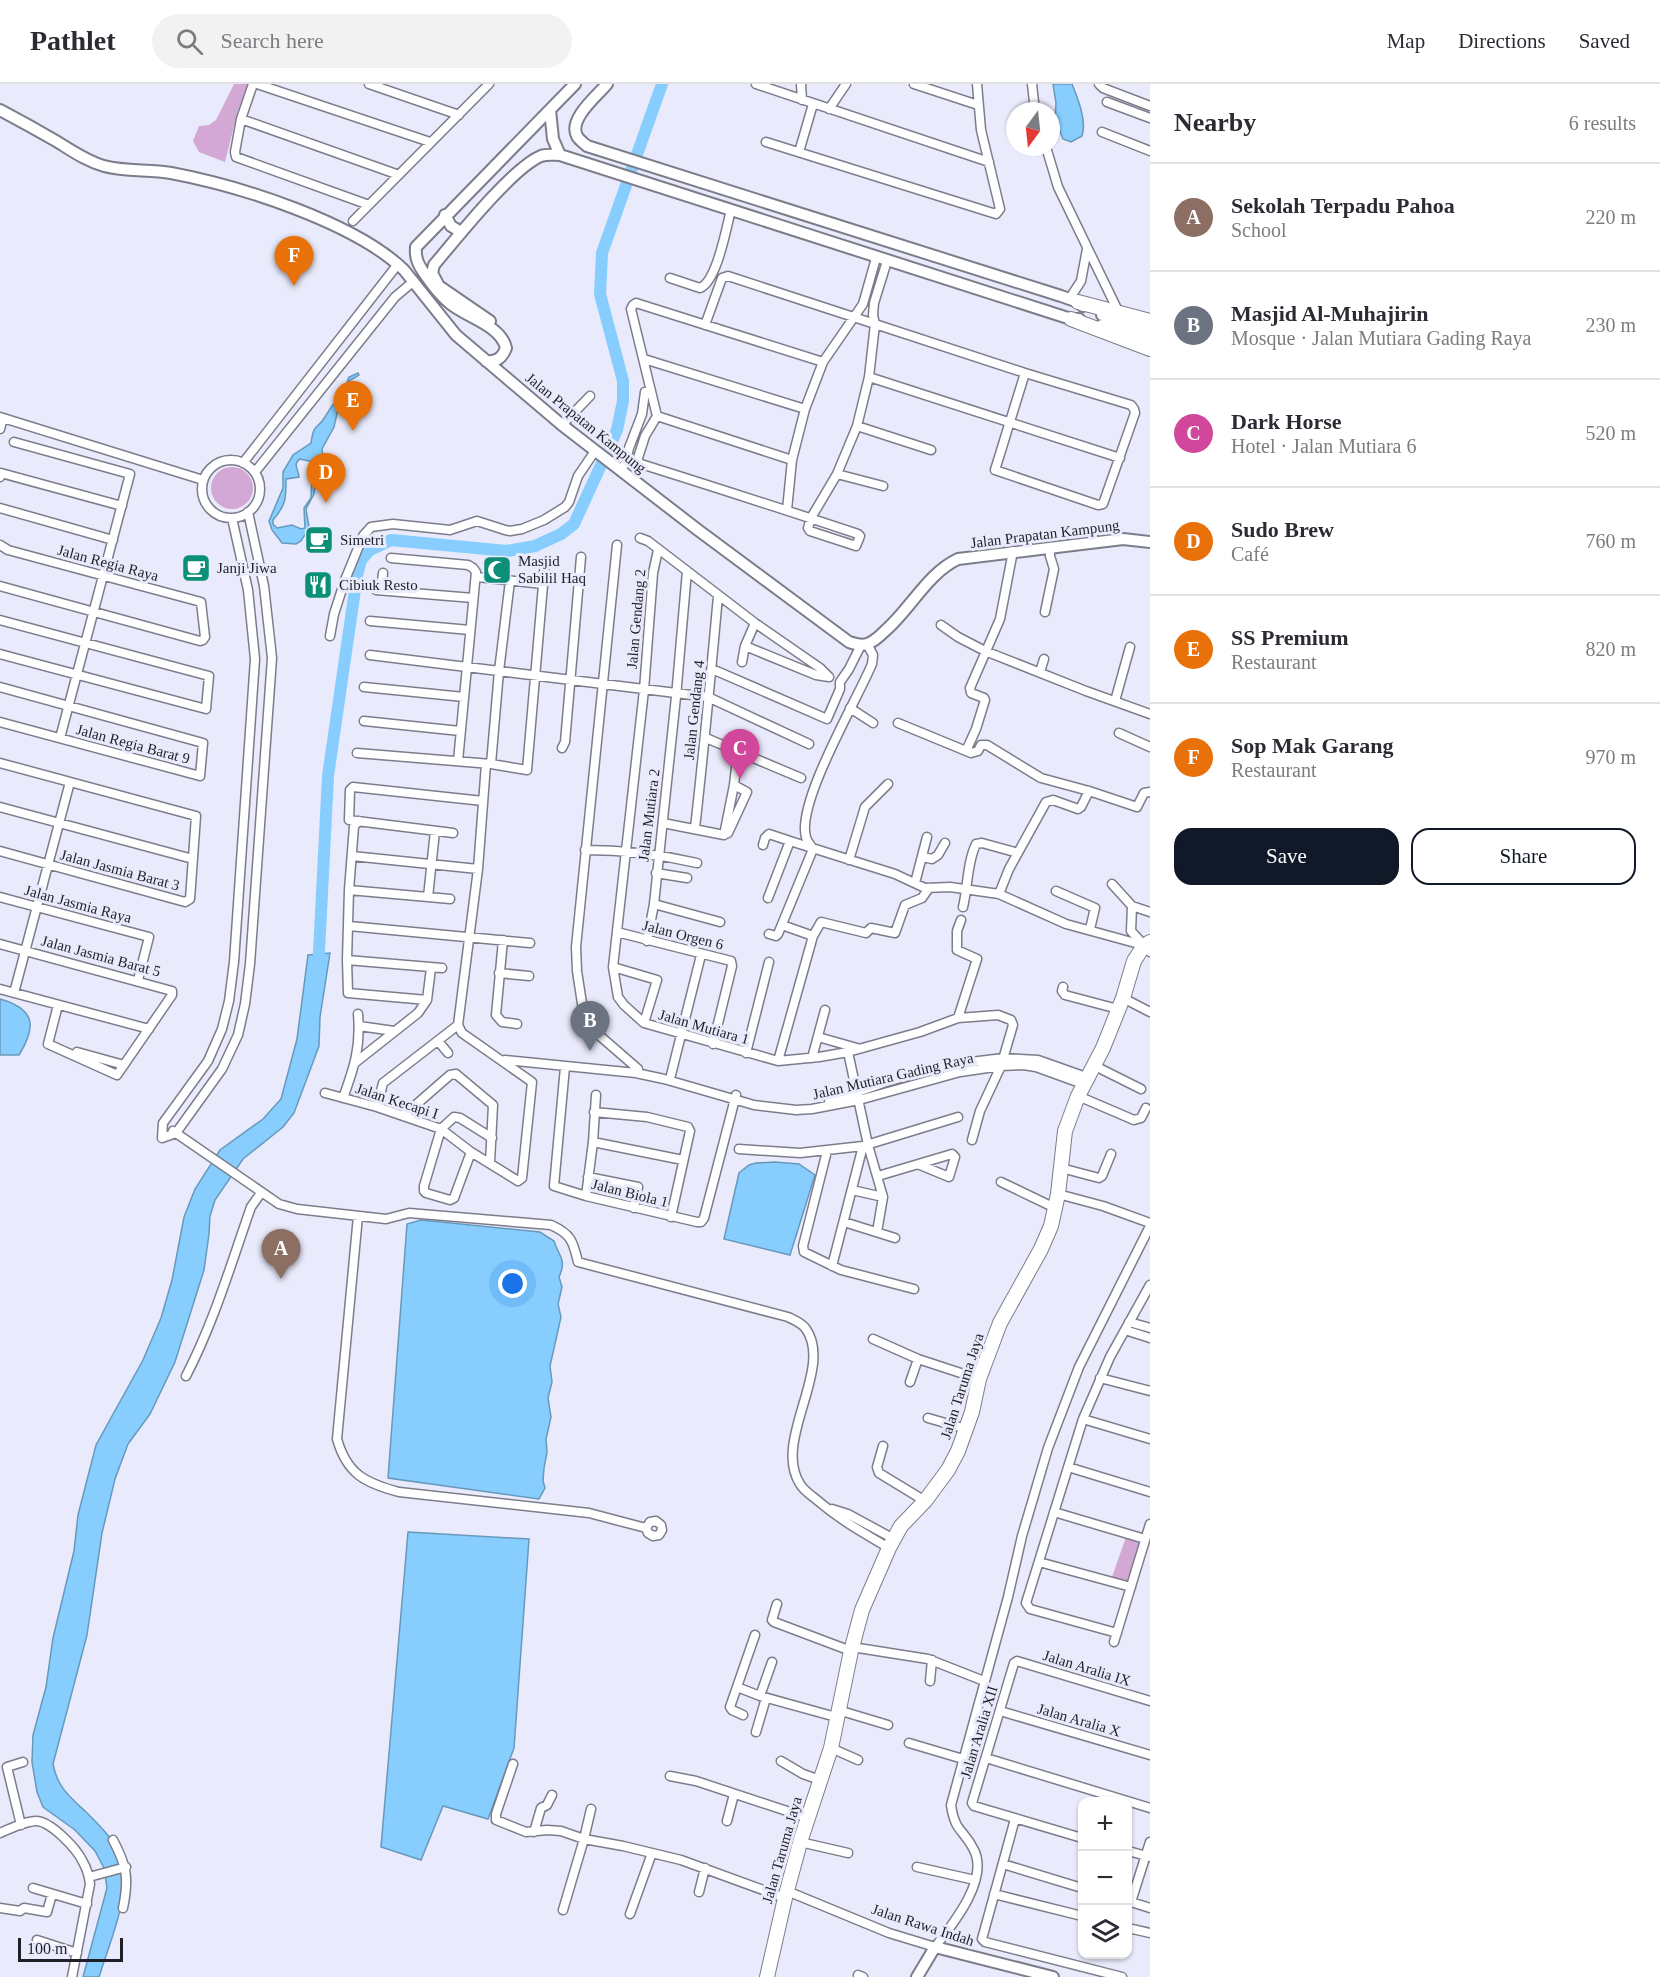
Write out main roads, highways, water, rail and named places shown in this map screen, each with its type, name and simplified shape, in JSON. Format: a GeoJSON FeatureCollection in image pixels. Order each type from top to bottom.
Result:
{"type":"FeatureCollection","features":[{"type":"Feature","properties":{"kind":"main road"},"geometry":{"type":"LineString","coordinates":[[1077,302],[1150,321]]}},
{"type":"Feature","properties":{"kind":"main road"},"geometry":{"type":"LineString","coordinates":[[1076,319],[1150,349]]}},
{"type":"Feature","properties":{"kind":"main road","name":"Jalan Taruma Jaya"},"geometry":{"type":"LineString","coordinates":[[767,1977],[800,1842],[831,1748],[862,1610],[891,1544],[906,1520],[925,1501],[948,1470],[966,1430],[979,1379],[1000,1323],[1041,1249],[1051,1226],[1058,1194],[1065,1131],[1085,1081],[1103,1048],[1134,961],[1147,947]]}},
{"type":"Feature","properties":{"kind":"water"},"geometry":{"type":"Polygon","coordinates":[[[1053,84],[1072,84],[1083,117],[1082,136],[1071,142],[1063,139],[1060,132],[1060,102],[1056,102],[1053,84]]]}},
{"type":"Feature","properties":{"kind":"water"},"geometry":{"type":"Polygon","coordinates":[[[358,373],[359,375],[349,381],[352,393],[339,405],[334,427],[322,449],[324,466],[316,478],[314,494],[306,509],[308,530],[301,541],[296,544],[282,543],[272,530],[269,521],[283,488],[283,472],[293,455],[311,443],[315,429],[333,404],[349,391],[347,382],[349,377],[358,373]],[[300,459],[296,465],[299,477],[286,479],[284,501],[281,510],[273,520],[277,528],[292,525],[301,529],[305,528],[304,508],[311,498],[312,479],[321,466],[300,459]]]}},
{"type":"Feature","properties":{"kind":"water"},"geometry":{"type":"Polygon","coordinates":[[[330,953],[320,1017],[319,1046],[294,1113],[283,1127],[243,1159],[215,1200],[210,1216],[204,1270],[175,1362],[150,1414],[128,1444],[115,1479],[102,1533],[87,1635],[53,1764],[65,1791],[112,1841],[123,1866],[124,1882],[119,1915],[99,1977],[83,1977],[107,1888],[104,1868],[95,1851],[75,1830],[43,1807],[37,1792],[32,1762],[33,1735],[46,1687],[53,1638],[74,1551],[78,1515],[96,1445],[143,1360],[161,1318],[172,1280],[184,1217],[195,1189],[220,1150],[263,1119],[281,1099],[297,1039],[308,955],[330,953]]]}},
{"type":"Feature","properties":{"kind":"water"},"geometry":{"type":"Polygon","coordinates":[[[0,999],[20,1008],[29,1020],[29,1035],[19,1055],[0,1055],[0,999]]]}},
{"type":"Feature","properties":{"kind":"water"},"geometry":{"type":"Polygon","coordinates":[[[775,1162],[799,1164],[815,1175],[790,1255],[724,1239],[739,1173],[749,1165],[775,1162]]]}},
{"type":"Feature","properties":{"kind":"water"},"geometry":{"type":"Polygon","coordinates":[[[421,1220],[540,1232],[554,1241],[560,1255],[562,1266],[559,1277],[562,1287],[558,1304],[561,1317],[550,1366],[552,1382],[548,1398],[551,1417],[546,1439],[547,1452],[543,1481],[545,1488],[539,1499],[388,1478],[407,1224],[421,1220]]]}},
{"type":"Feature","properties":{"kind":"water"},"geometry":{"type":"Polygon","coordinates":[[[408,1532],[529,1539],[514,1748],[488,1819],[443,1806],[421,1860],[381,1847],[408,1532]]]}},
{"type":"Feature","properties":{"kind":"waterway"},"geometry":{"type":"LineString","coordinates":[[318,971],[328,776],[361,560],[370,550],[391,540],[507,551],[535,546],[561,534],[574,524],[617,430],[623,401],[623,381],[600,294],[602,253],[662,84]]}},
{"type":"Feature","properties":{"kind":"place","name":"Sop Mak Garang"},"geometry":{"type":"Point","coordinates":[294,286]}},
{"type":"Feature","properties":{"kind":"place","name":"SS Premium"},"geometry":{"type":"Point","coordinates":[353,431]}},
{"type":"Feature","properties":{"kind":"place","name":"Sudo Brew"},"geometry":{"type":"Point","coordinates":[326,503]}},
{"type":"Feature","properties":{"kind":"place","name":"Simetri"},"geometry":{"type":"Point","coordinates":[319,540]}},
{"type":"Feature","properties":{"kind":"place","name":"Janji Jiwa"},"geometry":{"type":"Point","coordinates":[196,568]}},
{"type":"Feature","properties":{"kind":"place","name":"Masjid Sabilil Haq"},"geometry":{"type":"Point","coordinates":[497,570]}},
{"type":"Feature","properties":{"kind":"place","name":"Cibiuk Resto"},"geometry":{"type":"Point","coordinates":[318,585]}},
{"type":"Feature","properties":{"kind":"place","name":"Dark Horse"},"geometry":{"type":"Point","coordinates":[740,779]}},
{"type":"Feature","properties":{"kind":"place","name":"Masjid Al-Muhajirin"},"geometry":{"type":"Point","coordinates":[590,1051]}},
{"type":"Feature","properties":{"kind":"place","name":"Sekolah Terpadu Pahoa"},"geometry":{"type":"Point","coordinates":[281,1279]}}]}
